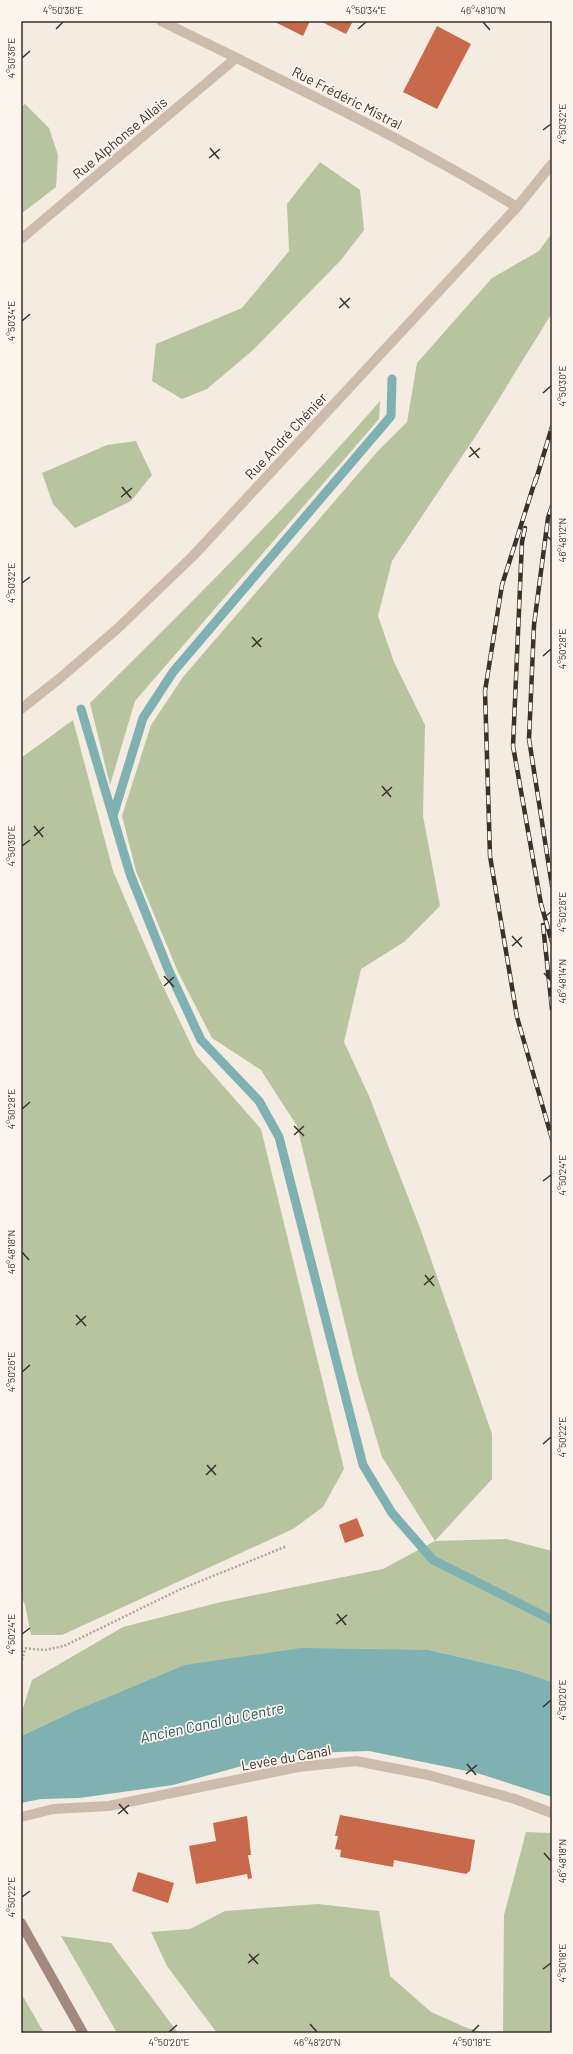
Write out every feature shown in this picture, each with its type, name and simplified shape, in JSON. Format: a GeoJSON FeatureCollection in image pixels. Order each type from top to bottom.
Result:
{"type":"FeatureCollection","features":[{"type":"Feature","properties":{"kind":"main road"},"geometry":{"type":"LineString","coordinates":[[21,1923],[83,2033]]}},
{"type":"Feature","properties":{"kind":"street","name":"Rue Frédéric Mistral"},"geometry":{"type":"LineString","coordinates":[[161,21],[339,109],[462,173],[517,206]]}},
{"type":"Feature","properties":{"kind":"street","name":"Rue Alphonse Allais"},"geometry":{"type":"LineString","coordinates":[[21,239],[236,58]]}},
{"type":"Feature","properties":{"kind":"street","name":"Rue André Chénier"},"geometry":{"type":"LineString","coordinates":[[21,709],[59,679],[117,629],[193,556],[517,206],[552,164]]}},
{"type":"Feature","properties":{"kind":"street","name":"Levée du Canal"},"geometry":{"type":"LineString","coordinates":[[21,1817],[53,1810],[110,1806],[298,1767],[356,1761],[428,1775],[515,1799],[552,1813]]}},
{"type":"Feature","properties":{"kind":"path"},"geometry":{"type":"LineString","coordinates":[[21,1648],[45,1650],[64,1646],[181,1589],[287,1546]]}},
{"type":"Feature","properties":{"kind":"path"},"geometry":{"type":"LineString","coordinates":[[21,1664],[25,1649]]}},
{"type":"Feature","properties":{"kind":"green space"},"geometry":{"type":"Polygon","coordinates":[[[25,104],[49,128],[58,155],[56,187],[21,214],[21,107],[25,104]]]}},
{"type":"Feature","properties":{"kind":"green space"},"geometry":{"type":"Polygon","coordinates":[[[320,162],[360,190],[364,230],[341,260],[253,350],[207,389],[182,399],[152,381],[156,344],[242,308],[289,251],[287,204],[320,162]]]}},
{"type":"Feature","properties":{"kind":"green space"},"geometry":{"type":"Polygon","coordinates":[[[552,233],[552,313],[479,431],[392,561],[378,616],[394,662],[425,725],[423,816],[440,906],[404,942],[361,969],[344,1042],[369,1096],[420,1228],[492,1434],[492,1479],[435,1541],[382,1457],[358,1377],[297,1126],[261,1070],[212,1038],[178,972],[136,871],[122,816],[151,725],[183,677],[377,452],[407,422],[417,363],[492,278],[539,251],[552,233]]]}},
{"type":"Feature","properties":{"kind":"green space"},"geometry":{"type":"Polygon","coordinates":[[[380,401],[379,419],[135,701],[110,785],[90,703],[274,517],[380,401]]]}},
{"type":"Feature","properties":{"kind":"green space"},"geometry":{"type":"Polygon","coordinates":[[[136,441],[152,475],[131,501],[75,528],[53,504],[42,473],[107,445],[136,441]]]}},
{"type":"Feature","properties":{"kind":"green space"},"geometry":{"type":"Polygon","coordinates":[[[73,720],[113,871],[160,980],[196,1055],[261,1129],[344,1469],[323,1507],[293,1529],[62,1635],[31,1635],[25,1605],[21,1596],[21,758],[73,720]]]}},
{"type":"Feature","properties":{"kind":"green space"},"geometry":{"type":"Polygon","coordinates":[[[506,1539],[552,1551],[552,1682],[520,1671],[429,1650],[70,1713],[21,1736],[21,1714],[32,1680],[123,1627],[221,1602],[383,1569],[435,1541],[506,1539]]]}},
{"type":"Feature","properties":{"kind":"green space"},"geometry":{"type":"Polygon","coordinates":[[[526,1832],[552,1833],[552,2033],[503,2033],[504,1915],[526,1832]]]}},
{"type":"Feature","properties":{"kind":"green space"},"geometry":{"type":"Polygon","coordinates":[[[318,1904],[379,1911],[390,1976],[431,2012],[467,2028],[487,2033],[217,2033],[167,1966],[151,1932],[190,1929],[225,1911],[318,1904]]]}},
{"type":"Feature","properties":{"kind":"green space"},"geometry":{"type":"Polygon","coordinates":[[[61,1936],[111,1943],[178,2033],[117,2033],[61,1936]]]}},
{"type":"Feature","properties":{"kind":"green space"},"geometry":{"type":"Polygon","coordinates":[[[21,1993],[44,2033],[21,2033],[21,1993]]]}},
{"type":"Feature","properties":{"kind":"water","name":"Ancien Canal du Centre"},"geometry":{"type":"Polygon","coordinates":[[[301,1648],[429,1650],[520,1671],[552,1682],[552,1797],[477,1773],[369,1751],[305,1753],[238,1767],[173,1785],[79,1798],[41,1799],[21,1803],[21,1736],[70,1713],[185,1665],[301,1648]]]}},
{"type":"Feature","properties":{"kind":"building"},"geometry":{"type":"Polygon","coordinates":[[[273,21],[310,21],[303,36],[273,21]]]}},
{"type":"Feature","properties":{"kind":"building"},"geometry":{"type":"Polygon","coordinates":[[[320,21],[353,21],[346,34],[320,21]]]}},
{"type":"Feature","properties":{"kind":"building"},"geometry":{"type":"Polygon","coordinates":[[[437,26],[471,44],[437,109],[403,92],[437,26]]]}},
{"type":"Feature","properties":{"kind":"building"},"geometry":{"type":"Polygon","coordinates":[[[357,1518],[364,1536],[345,1543],[339,1525],[357,1518]]]}},
{"type":"Feature","properties":{"kind":"building"},"geometry":{"type":"Polygon","coordinates":[[[340,1815],[475,1840],[470,1871],[466,1874],[394,1860],[393,1867],[340,1857],[341,1850],[335,1849],[338,1836],[335,1836],[340,1815]]]}},
{"type":"Feature","properties":{"kind":"building"},"geometry":{"type":"Polygon","coordinates":[[[247,1816],[251,1855],[248,1855],[252,1878],[248,1879],[247,1874],[196,1884],[189,1846],[216,1841],[213,1823],[247,1816]]]}},
{"type":"Feature","properties":{"kind":"building"},"geometry":{"type":"Polygon","coordinates":[[[138,1872],[174,1883],[168,1903],[132,1891],[138,1872]]]}},
{"type":"Feature","properties":{"kind":"waterway"},"geometry":{"type":"LineString","coordinates":[[113,816],[143,718],[173,672],[391,416],[392,379]]}},
{"type":"Feature","properties":{"kind":"waterway"},"geometry":{"type":"LineString","coordinates":[[81,709],[130,874],[168,969],[201,1040],[259,1101],[279,1137],[363,1465],[392,1513],[433,1560],[552,1620]]}},
{"type":"Feature","properties":{"kind":"railway"},"geometry":{"type":"LineString","coordinates":[[535,483],[552,427]]}},
{"type":"Feature","properties":{"kind":"railway"},"geometry":{"type":"LineString","coordinates":[[536,478],[502,585],[485,691],[490,856],[517,1017],[552,1139]]}},
{"type":"Feature","properties":{"kind":"railway"},"geometry":{"type":"LineString","coordinates":[[552,506],[548,518],[534,625],[529,739],[552,886]]}},
{"type":"Feature","properties":{"kind":"railway"},"geometry":{"type":"LineString","coordinates":[[525,528],[522,542],[513,746],[541,904],[552,942]]}},
{"type":"Feature","properties":{"kind":"railway"},"geometry":{"type":"LineString","coordinates":[[543,925],[552,1009]]}}]}
